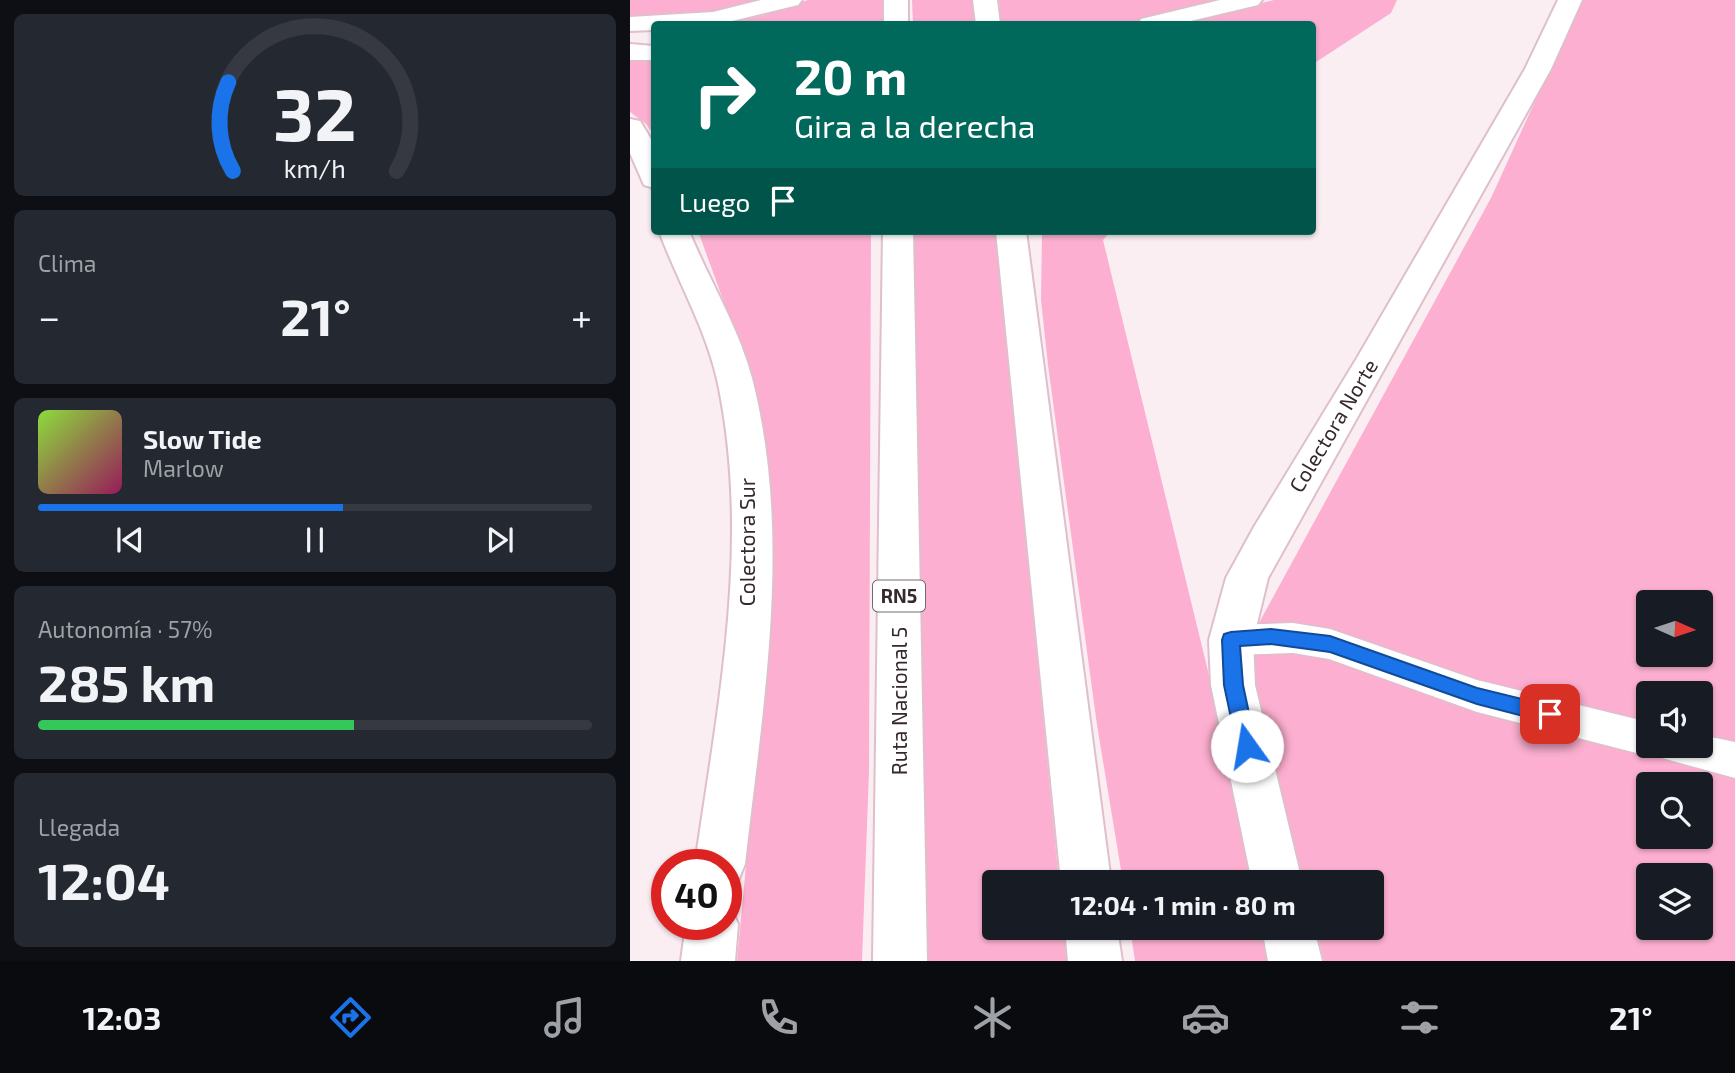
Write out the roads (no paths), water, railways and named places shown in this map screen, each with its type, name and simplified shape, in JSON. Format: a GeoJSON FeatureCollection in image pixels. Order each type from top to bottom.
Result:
{"type":"FeatureCollection","features":[{"type":"Feature","properties":{"kind":"main road"},"geometry":{"type":"LineString","coordinates":[[680,21],[713,19],[790,0]]}},
{"type":"Feature","properties":{"kind":"main road"},"geometry":{"type":"LineString","coordinates":[[896,0],[896,21]]}},
{"type":"Feature","properties":{"kind":"main road"},"geometry":{"type":"LineString","coordinates":[[985,0],[988,21]]}},
{"type":"Feature","properties":{"kind":"main road"},"geometry":{"type":"LineString","coordinates":[[1162,21],[1250,0]]}},
{"type":"Feature","properties":{"kind":"main road","name":"Colectora Norte"},"geometry":{"type":"LineString","coordinates":[[1274,870],[1234,691],[1230,655],[1231,640],[1247,578],[1538,69],[1570,0]]}},
{"type":"Feature","properties":{"kind":"main road"},"geometry":{"type":"LineString","coordinates":[[630,24],[651,23]]}},
{"type":"Feature","properties":{"kind":"main road"},"geometry":{"type":"LineString","coordinates":[[630,52],[651,53]]}},
{"type":"Feature","properties":{"kind":"main road"},"geometry":{"type":"LineString","coordinates":[[630,127],[642,147],[651,172]]}},
{"type":"Feature","properties":{"kind":"main road","name":"Colectora Sur"},"geometry":{"type":"LineString","coordinates":[[676,235],[723,344],[734,376],[746,428],[751,496],[751,572],[744,670],[722,849]]}},
{"type":"Feature","properties":{"kind":"main road"},"geometry":{"type":"LineString","coordinates":[[884,235],[899,352]]}},
{"type":"Feature","properties":{"kind":"main road","name":"Ruta Nacional 5"},"geometry":{"type":"LineString","coordinates":[[898,235],[900,961]]}},
{"type":"Feature","properties":{"kind":"main road"},"geometry":{"type":"LineString","coordinates":[[1016,239],[1085,870]]}},
{"type":"Feature","properties":{"kind":"main road"},"geometry":{"type":"LineString","coordinates":[[708,961],[710,940]]}},
{"type":"Feature","properties":{"kind":"main road"},"geometry":{"type":"LineString","coordinates":[[1092,940],[1095,961]]}},
{"type":"Feature","properties":{"kind":"main road"},"geometry":{"type":"LineString","coordinates":[[1290,940],[1295,961]]}},
{"type":"Feature","properties":{"kind":"street"},"geometry":{"type":"LineString","coordinates":[[1231,640],[1271,637],[1330,644],[1477,696],[1636,736]]}},
{"type":"Feature","properties":{"kind":"street"},"geometry":{"type":"LineString","coordinates":[[1713,755],[1735,760]]}}]}
